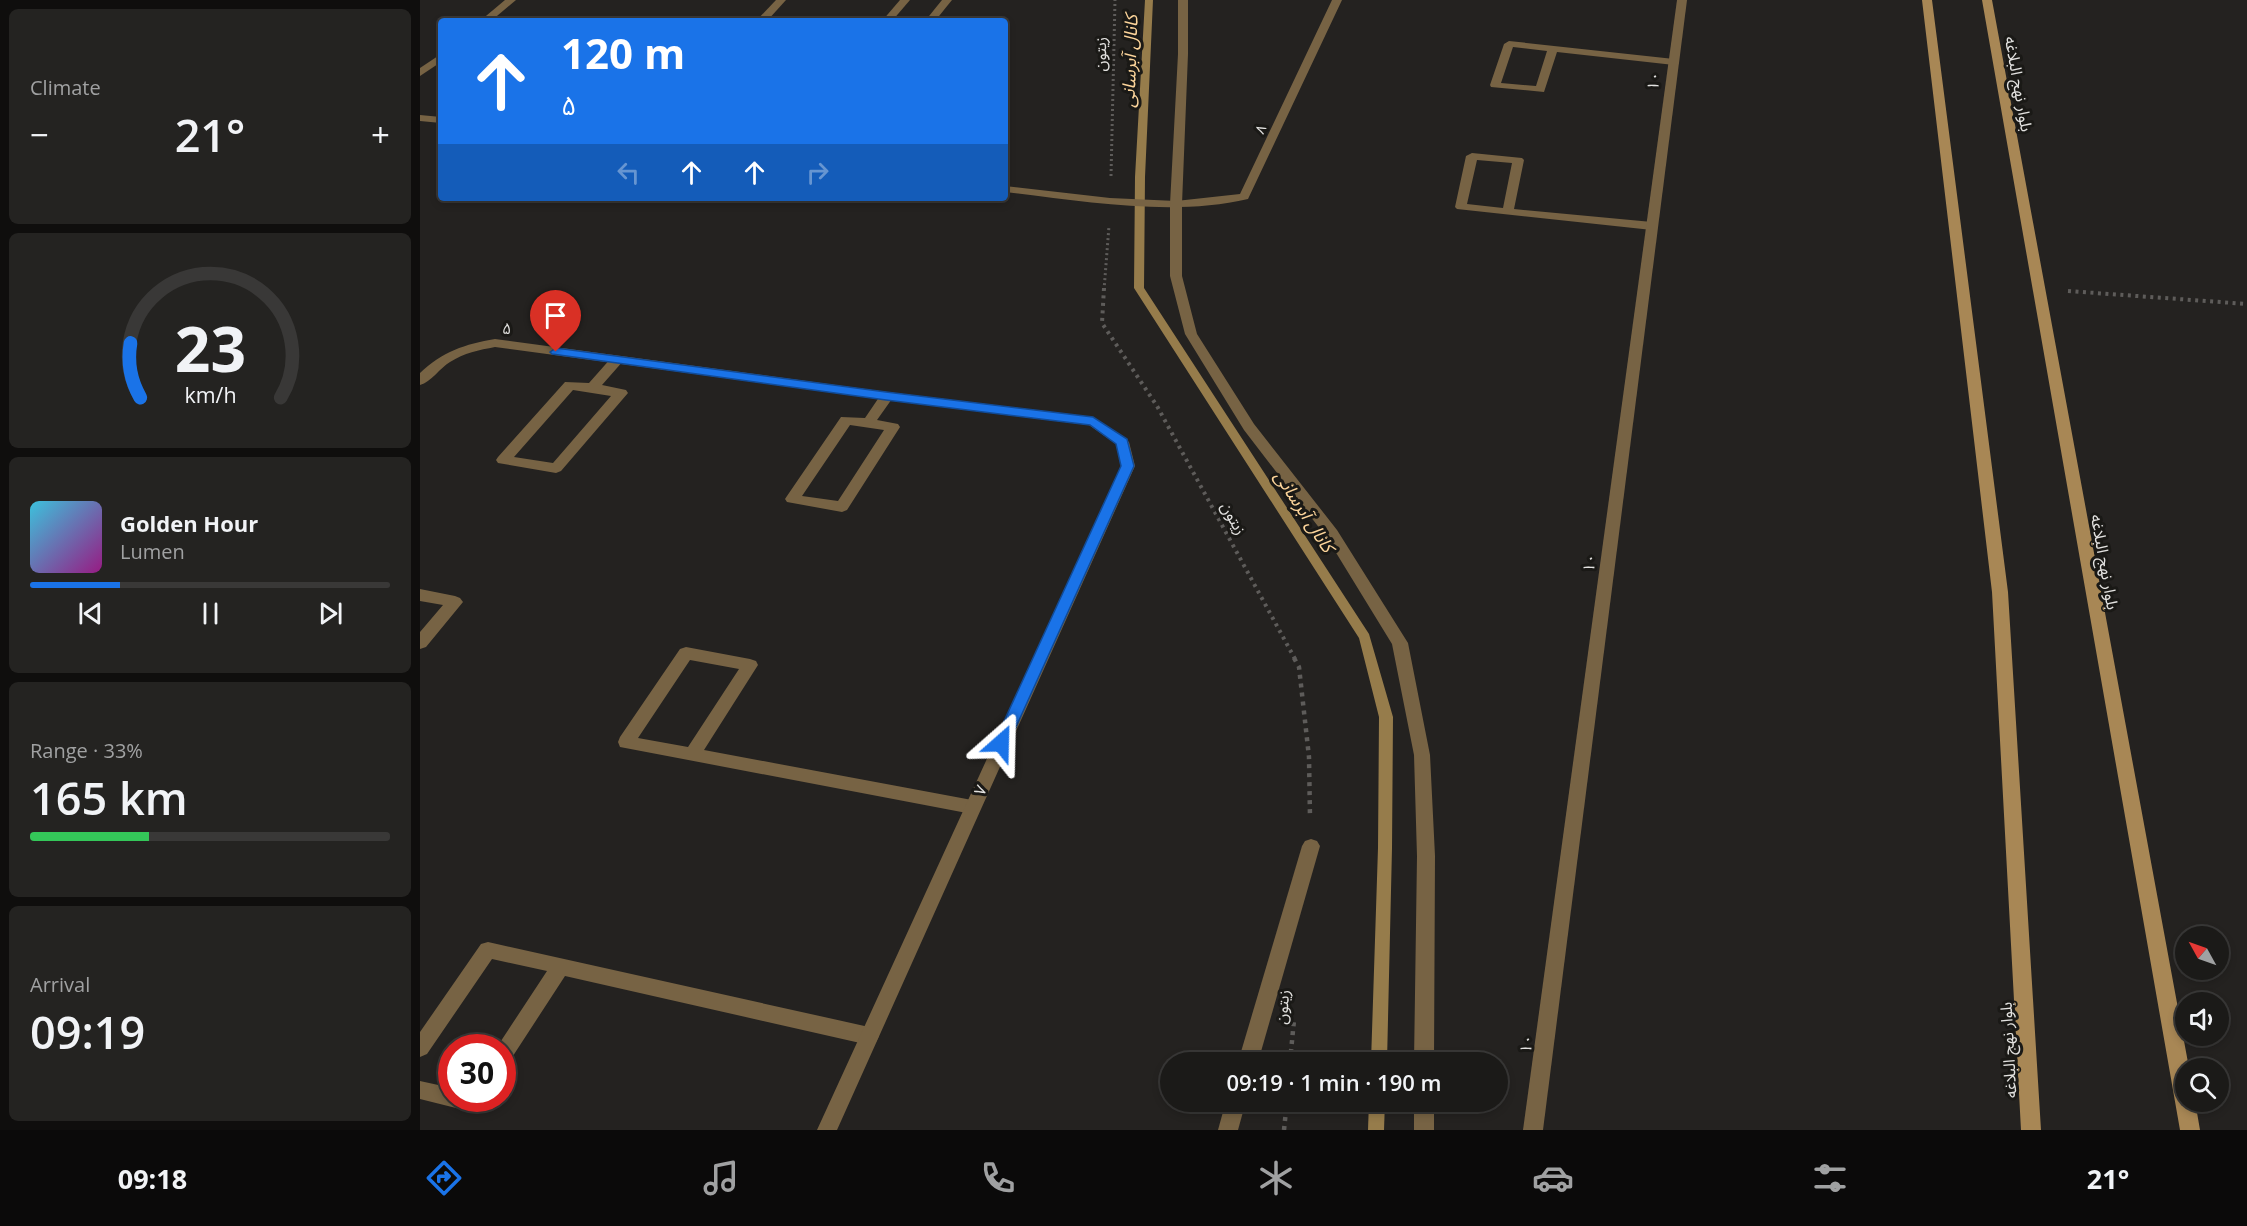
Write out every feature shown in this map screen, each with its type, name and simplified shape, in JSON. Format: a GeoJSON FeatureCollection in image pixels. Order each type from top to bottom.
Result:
{"type":"FeatureCollection","features":[{"type":"Feature","properties":{"kind":"main road","name":"بلوار نهج البلاغه"},"geometry":{"type":"LineString","coordinates":[[1927,0],[2000,592],[2031,1130]]}},
{"type":"Feature","properties":{"kind":"main road","name":"بلوار نهج البلاغه"},"geometry":{"type":"LineString","coordinates":[[1986,0],[2190,1130]]}},
{"type":"Feature","properties":{"kind":"street"},"geometry":{"type":"LineString","coordinates":[[489,18],[512,0]]}},
{"type":"Feature","properties":{"kind":"street"},"geometry":{"type":"LineString","coordinates":[[764,18],[781,0]]}},
{"type":"Feature","properties":{"kind":"street"},"geometry":{"type":"LineString","coordinates":[[890,18],[905,0]]}},
{"type":"Feature","properties":{"kind":"street"},"geometry":{"type":"LineString","coordinates":[[932,18],[947,0]]}},
{"type":"Feature","properties":{"kind":"street"},"geometry":{"type":"LineString","coordinates":[[1182,0],[1183,54],[1170,203],[1176,276],[1191,334],[1249,426],[1332,534],[1400,643],[1422,755],[1426,856],[1424,1052]]}},
{"type":"Feature","properties":{"kind":"street","name":"۸"},"geometry":{"type":"LineString","coordinates":[[1170,203],[1244,197],[1337,0]]}},
{"type":"Feature","properties":{"kind":"street","name":"۱۰"},"geometry":{"type":"LineString","coordinates":[[1533,1130],[1682,0]]}},
{"type":"Feature","properties":{"kind":"street"},"geometry":{"type":"LineString","coordinates":[[1553,49],[1540,90],[1495,85],[1509,44],[1674,62]]}},
{"type":"Feature","properties":{"kind":"street"},"geometry":{"type":"LineString","coordinates":[[420,74],[438,59]]}},
{"type":"Feature","properties":{"kind":"street"},"geometry":{"type":"LineString","coordinates":[[420,118],[438,120]]}},
{"type":"Feature","properties":{"kind":"street"},"geometry":{"type":"LineString","coordinates":[[1508,212],[1518,160],[1472,156],[1461,207],[1508,212],[1652,226]]}},
{"type":"Feature","properties":{"kind":"street"},"geometry":{"type":"LineString","coordinates":[[1008,189],[1110,201],[1170,203]]}},
{"type":"Feature","properties":{"kind":"street","name":"۵"},"geometry":{"type":"LineString","coordinates":[[420,381],[438,362],[464,348],[495,343],[886,396]]}},
{"type":"Feature","properties":{"kind":"street"},"geometry":{"type":"LineString","coordinates":[[592,388],[617,360]]}},
{"type":"Feature","properties":{"kind":"street"},"geometry":{"type":"LineString","coordinates":[[570,385],[592,388],[621,393],[556,468],[503,459],[570,385]]}},
{"type":"Feature","properties":{"kind":"street"},"geometry":{"type":"LineString","coordinates":[[868,424],[886,396]]}},
{"type":"Feature","properties":{"kind":"street","name":"۷"},"geometry":{"type":"LineString","coordinates":[[827,1130],[1128,466],[1122,442],[1093,421],[886,396]]}},
{"type":"Feature","properties":{"kind":"street"},"geometry":{"type":"LineString","coordinates":[[846,420],[868,424],[893,427],[842,507],[792,500],[846,420]]}},
{"type":"Feature","properties":{"kind":"street"},"geometry":{"type":"LineString","coordinates":[[420,595],[455,602],[420,643]]}},
{"type":"Feature","properties":{"kind":"street"},"geometry":{"type":"LineString","coordinates":[[693,754],[750,665],[686,653],[626,742],[972,807]]}},
{"type":"Feature","properties":{"kind":"street"},"geometry":{"type":"LineString","coordinates":[[1251,1052],[1311,846]]}},
{"type":"Feature","properties":{"kind":"street"},"geometry":{"type":"LineString","coordinates":[[420,1048],[488,950],[869,1036]]}},
{"type":"Feature","properties":{"kind":"street"},"geometry":{"type":"LineString","coordinates":[[516,1035],[560,967]]}},
{"type":"Feature","properties":{"kind":"street"},"geometry":{"type":"LineString","coordinates":[[420,1090],[438,1094]]}},
{"type":"Feature","properties":{"kind":"street"},"geometry":{"type":"LineString","coordinates":[[1228,1130],[1233,1112]]}},
{"type":"Feature","properties":{"kind":"street"},"geometry":{"type":"LineString","coordinates":[[1424,1112],[1424,1130]]}},
{"type":"Feature","properties":{"kind":"path","name":"زیتون"},"geometry":{"type":"LineString","coordinates":[[1115,0],[1110,201],[1102,323],[1157,406],[1299,667],[1309,757],[1311,846]]}},
{"type":"Feature","properties":{"kind":"path"},"geometry":{"type":"LineString","coordinates":[[2037,288],[2247,304]]}},
{"type":"Feature","properties":{"kind":"path","name":"زیتون"},"geometry":{"type":"LineString","coordinates":[[1291,1052],[1295,1017]]}},
{"type":"Feature","properties":{"kind":"path"},"geometry":{"type":"LineString","coordinates":[[1284,1130],[1286,1112]]}},
{"type":"Feature","properties":{"kind":"waterway","name":"کانال آبرسانی"},"geometry":{"type":"LineString","coordinates":[[1149,0],[1140,177],[1139,288],[1365,637],[1386,717],[1379,1052]]}},
{"type":"Feature","properties":{"kind":"waterway","name":"کانال آبرسانی"},"geometry":{"type":"LineString","coordinates":[[1376,1130],[1377,1112]]}},
{"type":"Feature","properties":{"kind":"route"},"geometry":{"type":"LineString","coordinates":[[556,352],[1093,421],[1122,442],[1128,466],[1001,743]]}}]}
